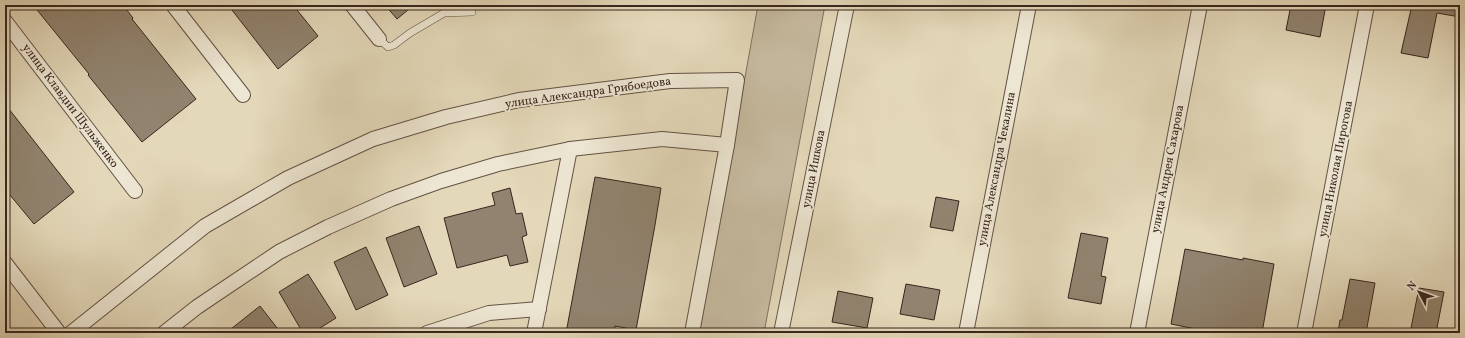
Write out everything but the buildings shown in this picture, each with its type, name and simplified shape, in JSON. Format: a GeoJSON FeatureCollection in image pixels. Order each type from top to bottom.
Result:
{"type":"FeatureCollection","features":[{"type":"Feature","properties":{"kind":"street"},"geometry":{"type":"LineString","coordinates":[[173,5],[242,96]]}},
{"type":"Feature","properties":{"kind":"street"},"geometry":{"type":"LineString","coordinates":[[352,5],[379,39]]}},
{"type":"Feature","properties":{"kind":"street","name":"улица Ишкова"},"geometry":{"type":"LineString","coordinates":[[781,333],[847,5]]}},
{"type":"Feature","properties":{"kind":"street","name":"улица Александра Чекалина"},"geometry":{"type":"LineString","coordinates":[[966,333],[1029,5]]}},
{"type":"Feature","properties":{"kind":"street","name":"улица Андрея Сахарова"},"geometry":{"type":"LineString","coordinates":[[1137,333],[1200,5]]}},
{"type":"Feature","properties":{"kind":"street","name":"улица Николая Пирогова"},"geometry":{"type":"LineString","coordinates":[[1304,333],[1367,5]]}},
{"type":"Feature","properties":{"kind":"street","name":"улица Клавдии Шульженко"},"geometry":{"type":"LineString","coordinates":[[5,21],[135,191]]}},
{"type":"Feature","properties":{"kind":"street","name":"улица Александра Грибоедова"},"geometry":{"type":"LineString","coordinates":[[71,333],[205,226],[288,178],[373,139],[446,117],[519,100],[670,80],[737,80],[728,145]]}},
{"type":"Feature","properties":{"kind":"street"},"geometry":{"type":"LineString","coordinates":[[164,333],[197,307],[279,252],[328,227],[391,199],[441,181],[498,164],[570,149],[662,139],[728,145],[692,333]]}},
{"type":"Feature","properties":{"kind":"street"},"geometry":{"type":"LineString","coordinates":[[534,333],[570,149]]}},
{"type":"Feature","properties":{"kind":"street"},"geometry":{"type":"LineString","coordinates":[[5,263],[59,333]]}},
{"type":"Feature","properties":{"kind":"street"},"geometry":{"type":"LineString","coordinates":[[427,333],[489,313],[539,308]]}},
{"type":"Feature","properties":{"kind":"lane"},"geometry":{"type":"LineString","coordinates":[[379,39],[388,47],[394,45],[410,33],[444,13],[472,12]]}},
{"type":"Feature","properties":{"kind":"shaded area"},"geometry":{"type":"Polygon","coordinates":[[[758,5],[825,5],[764,333],[699,333],[758,5]]]}}]}
